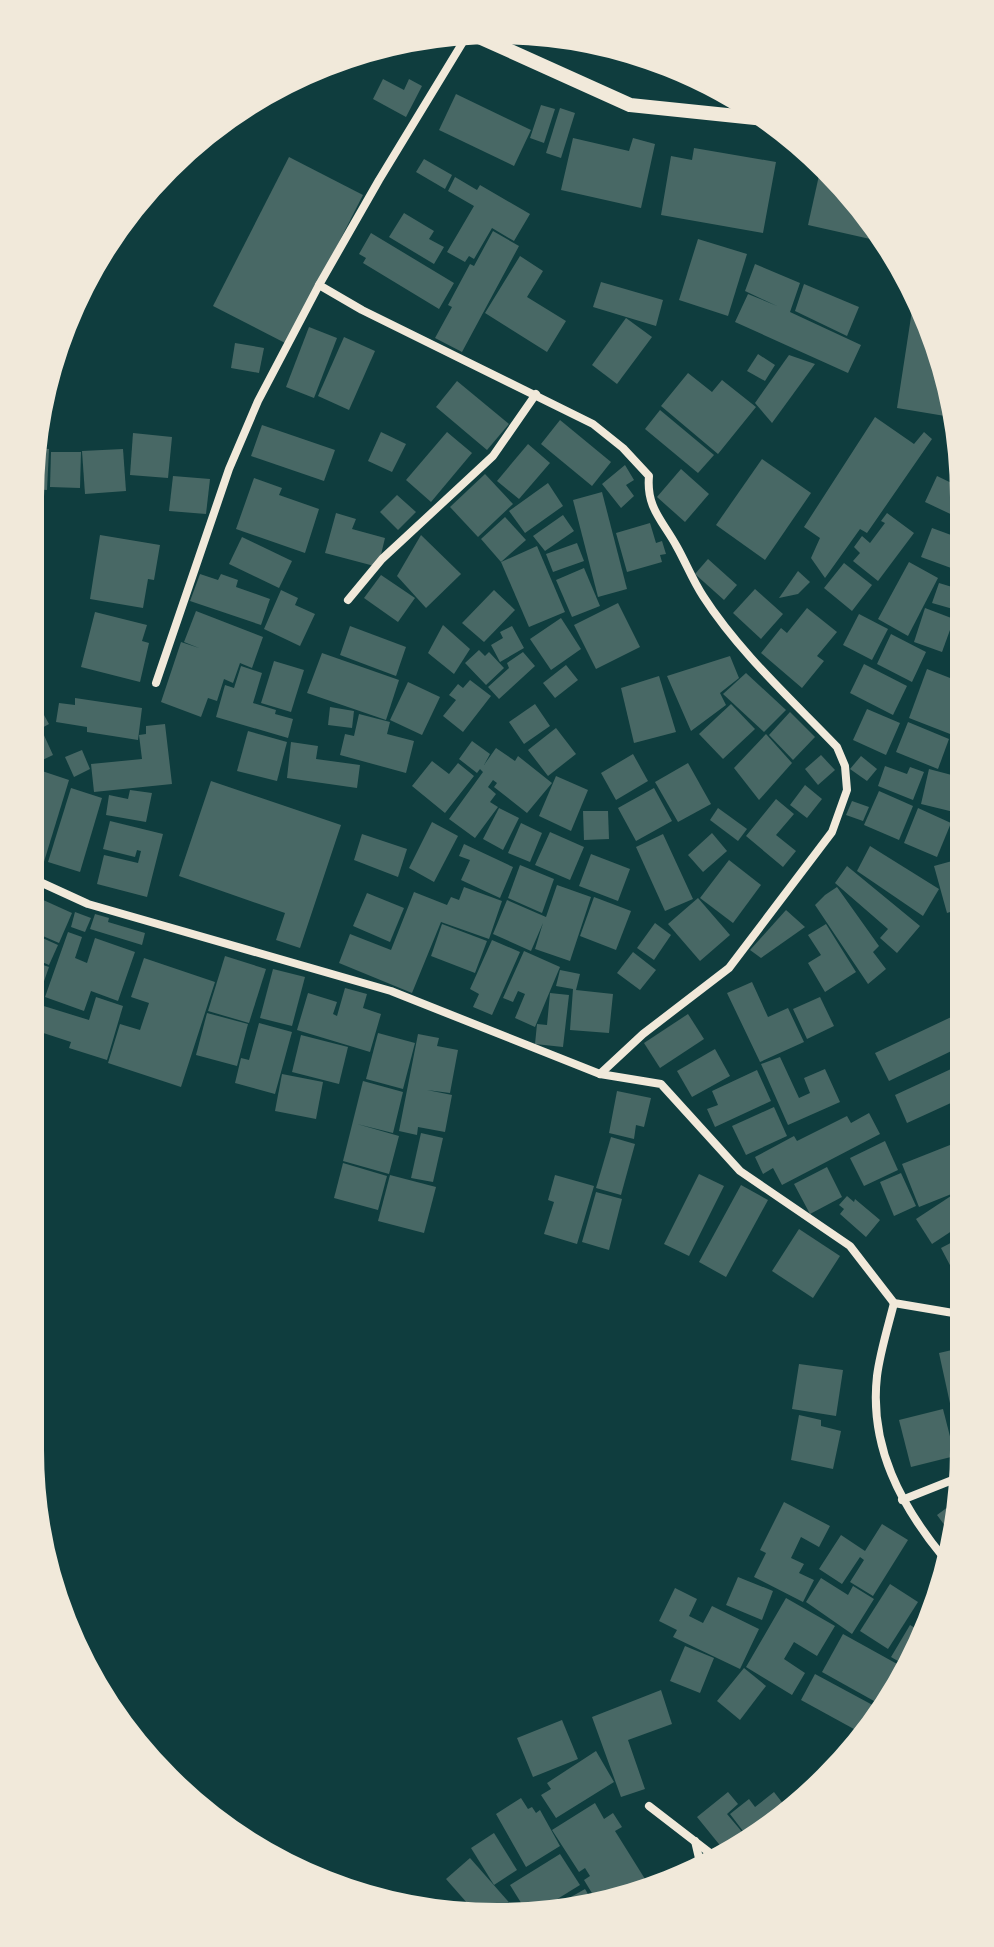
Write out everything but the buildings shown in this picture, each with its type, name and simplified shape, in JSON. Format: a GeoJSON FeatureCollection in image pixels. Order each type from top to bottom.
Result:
{"type":"FeatureCollection","features":[{"type":"Feature","properties":{"kind":"street"},"geometry":{"type":"LineString","coordinates":[[491,42],[630,105],[747,117]]}},
{"type":"Feature","properties":{"kind":"street"},"geometry":{"type":"LineString","coordinates":[[156,683],[229,469],[258,401],[319,285],[462,44]]}},
{"type":"Feature","properties":{"kind":"street"},"geometry":{"type":"LineString","coordinates":[[319,285],[593,424],[623,448],[649,476],[652,507],[702,595],[736,641],[837,747],[845,766],[847,790],[832,832],[754,937],[729,968],[643,1034],[600,1074]]}},
{"type":"Feature","properties":{"kind":"street"},"geometry":{"type":"LineString","coordinates":[[348,600],[382,559],[493,456],[536,394]]}},
{"type":"Feature","properties":{"kind":"street"},"geometry":{"type":"LineString","coordinates":[[42,883],[88,904],[391,991],[600,1074],[661,1084],[740,1171],[850,1246],[894,1303],[952,1313]]}},
{"type":"Feature","properties":{"kind":"street"},"geometry":{"type":"LineString","coordinates":[[894,1303],[877,1375],[876,1421],[884,1458],[902,1500],[940,1552]]}},
{"type":"Feature","properties":{"kind":"street"},"geometry":{"type":"LineString","coordinates":[[902,1500],[951,1481]]}},
{"type":"Feature","properties":{"kind":"street"},"geometry":{"type":"LineString","coordinates":[[649,1806],[709,1852]]}},
{"type":"Feature","properties":{"kind":"street"},"geometry":{"type":"LineString","coordinates":[[694,1840],[699,1858]]}}]}
